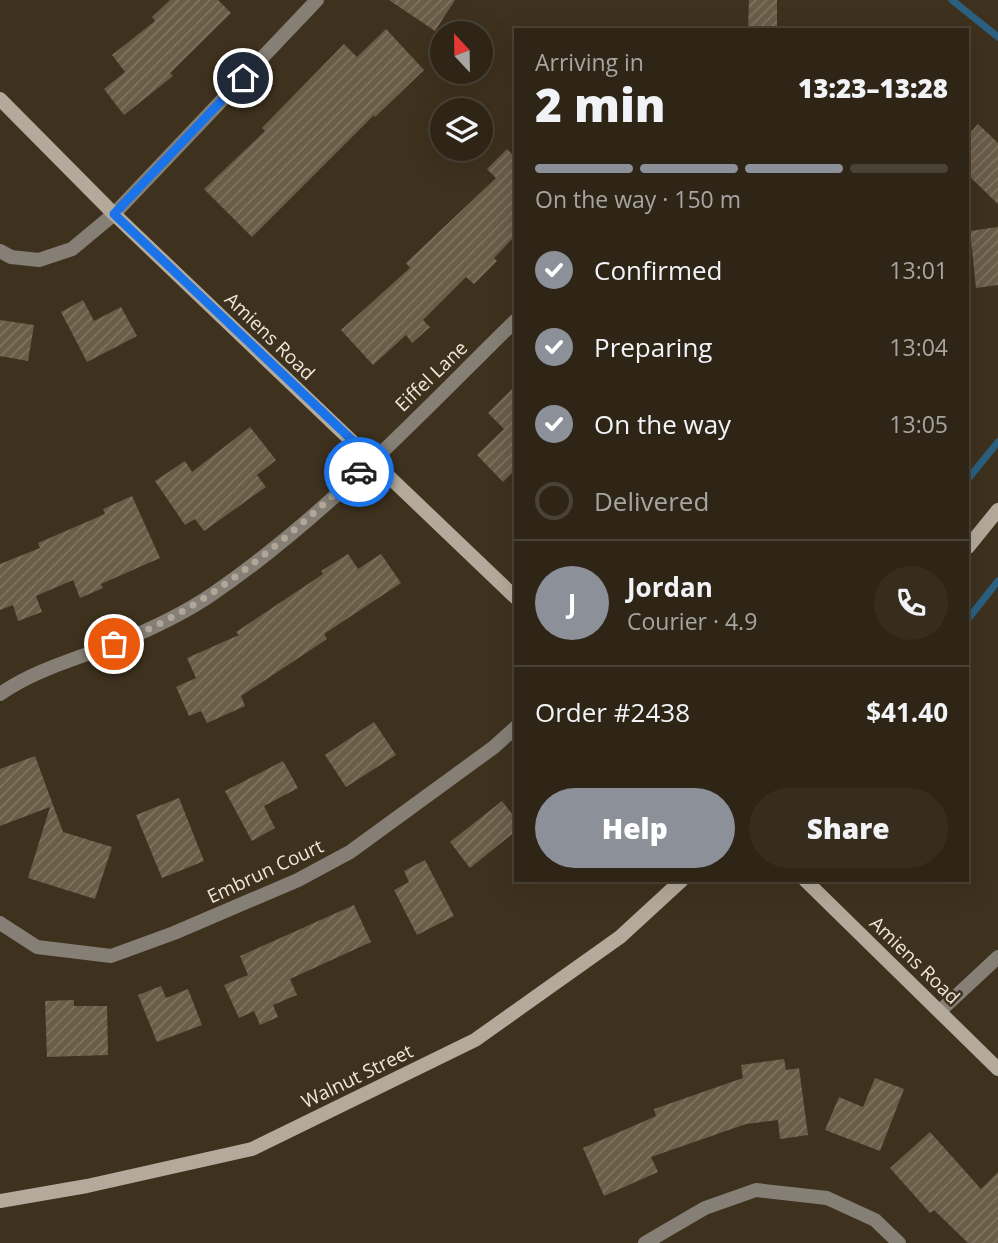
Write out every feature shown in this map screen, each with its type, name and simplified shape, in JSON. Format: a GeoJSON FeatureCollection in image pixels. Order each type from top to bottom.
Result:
{"type":"FeatureCollection","features":[{"type":"Feature","properties":{"kind":"street"},"geometry":{"type":"LineString","coordinates":[[0,251],[11,257],[39,261],[72,248],[114,214],[317,0]]}},
{"type":"Feature","properties":{"kind":"street","name":"Amiens Road"},"geometry":{"type":"LineString","coordinates":[[3,108],[514,596]]}},
{"type":"Feature","properties":{"kind":"street","name":"Eiffel Lane"},"geometry":{"type":"LineString","coordinates":[[373,460],[514,322]]}},
{"type":"Feature","properties":{"kind":"street"},"geometry":{"type":"LineString","coordinates":[[0,694],[23,678],[136,635],[210,596],[296,531],[373,460]]}},
{"type":"Feature","properties":{"kind":"street"},"geometry":{"type":"LineString","coordinates":[[969,546],[998,510]]}},
{"type":"Feature","properties":{"kind":"street","name":"Embrun Court"},"geometry":{"type":"LineString","coordinates":[[0,923],[37,947],[111,956],[174,933],[298,880],[350,852],[494,747],[514,729]]}},
{"type":"Feature","properties":{"kind":"street","name":"Walnut Street"},"geometry":{"type":"LineString","coordinates":[[0,1201],[87,1186],[252,1149],[475,1040],[620,937],[679,882]]}},
{"type":"Feature","properties":{"kind":"street","name":"Amiens Road"},"geometry":{"type":"LineString","coordinates":[[807,882],[998,1069]]}},
{"type":"Feature","properties":{"kind":"street"},"geometry":{"type":"LineString","coordinates":[[940,1011],[998,957]]}},
{"type":"Feature","properties":{"kind":"street"},"geometry":{"type":"LineString","coordinates":[[645,1243],[705,1208],[756,1190],[827,1198],[875,1220],[899,1243]]}},
{"type":"Feature","properties":{"kind":"building"},"geometry":{"type":"Polygon","coordinates":[[[170,0],[218,0],[231,13],[170,73],[173,76],[124,115],[104,89],[125,72],[112,55],[155,21],[152,17],[170,0]]]}},
{"type":"Feature","properties":{"kind":"building"},"geometry":{"type":"Polygon","coordinates":[[[389,0],[455,0],[441,21],[430,21],[430,28],[389,0]]]}},
{"type":"Feature","properties":{"kind":"building"},"geometry":{"type":"Polygon","coordinates":[[[749,0],[777,0],[777,28],[748,28],[749,0]]]}},
{"type":"Feature","properties":{"kind":"building"},"geometry":{"type":"Polygon","coordinates":[[[386,29],[424,70],[375,117],[374,115],[252,237],[204,189],[265,131],[262,128],[344,44],[357,57],[386,29]]]}},
{"type":"Feature","properties":{"kind":"building"},"geometry":{"type":"Polygon","coordinates":[[[978,124],[998,143],[998,204],[969,176],[969,134],[978,124]]]}},
{"type":"Feature","properties":{"kind":"building"},"geometry":{"type":"Polygon","coordinates":[[[507,149],[514,156],[514,237],[494,258],[497,261],[474,284],[466,277],[423,320],[430,327],[412,343],[406,335],[373,365],[341,330],[410,268],[406,263],[496,178],[487,169],[507,149]]]}},
{"type":"Feature","properties":{"kind":"building"},"geometry":{"type":"Polygon","coordinates":[[[998,227],[998,285],[976,288],[970,231],[998,227]]]}},
{"type":"Feature","properties":{"kind":"building"},"geometry":{"type":"Polygon","coordinates":[[[83,300],[94,321],[121,307],[137,336],[87,362],[61,312],[83,300]]]}},
{"type":"Feature","properties":{"kind":"building"},"geometry":{"type":"Polygon","coordinates":[[[0,320],[34,325],[28,361],[0,356],[0,320]]]}},
{"type":"Feature","properties":{"kind":"building"},"geometry":{"type":"Polygon","coordinates":[[[514,387],[514,471],[503,482],[477,455],[504,429],[488,413],[514,387]]]}},
{"type":"Feature","properties":{"kind":"building"},"geometry":{"type":"Polygon","coordinates":[[[250,427],[276,460],[257,475],[266,487],[204,531],[195,519],[185,525],[155,481],[185,461],[192,472],[250,427]]]}},
{"type":"Feature","properties":{"kind":"building"},"geometry":{"type":"Polygon","coordinates":[[[132,496],[160,558],[101,584],[103,588],[80,598],[73,580],[36,596],[42,612],[18,621],[13,605],[0,610],[0,564],[40,548],[38,543],[105,514],[103,509],[132,496]]]}},
{"type":"Feature","properties":{"kind":"building"},"geometry":{"type":"Polygon","coordinates":[[[348,554],[358,569],[381,554],[401,583],[324,634],[327,639],[241,696],[245,706],[207,723],[201,711],[189,716],[176,687],[196,678],[187,658],[239,635],[236,632],[323,574],[321,571],[348,554]]]}},
{"type":"Feature","properties":{"kind":"building"},"geometry":{"type":"Polygon","coordinates":[[[374,722],[396,755],[346,787],[325,755],[374,722]]]}},
{"type":"Feature","properties":{"kind":"building"},"geometry":{"type":"Polygon","coordinates":[[[35,756],[63,832],[112,847],[95,899],[28,878],[50,807],[0,826],[0,769],[35,756]]]}},
{"type":"Feature","properties":{"kind":"building"},"geometry":{"type":"Polygon","coordinates":[[[283,761],[298,788],[264,806],[275,828],[252,841],[225,791],[283,761]]]}},
{"type":"Feature","properties":{"kind":"building"},"geometry":{"type":"Polygon","coordinates":[[[179,798],[204,861],[162,878],[136,815],[179,798]]]}},
{"type":"Feature","properties":{"kind":"building"},"geometry":{"type":"Polygon","coordinates":[[[502,801],[514,816],[514,833],[470,868],[450,842],[502,801]]]}},
{"type":"Feature","properties":{"kind":"building"},"geometry":{"type":"Polygon","coordinates":[[[425,860],[454,916],[417,935],[394,890],[409,882],[404,871],[425,860]]]}},
{"type":"Feature","properties":{"kind":"building"},"geometry":{"type":"Polygon","coordinates":[[[354,905],[371,942],[290,979],[297,995],[273,1005],[278,1017],[260,1025],[254,1011],[239,1018],[224,985],[248,975],[240,956],[354,905]]]}},
{"type":"Feature","properties":{"kind":"building"},"geometry":{"type":"Polygon","coordinates":[[[161,986],[166,998],[188,989],[202,1025],[157,1042],[138,995],[161,986]]]}},
{"type":"Feature","properties":{"kind":"building"},"geometry":{"type":"Polygon","coordinates":[[[74,1000],[74,1006],[107,1006],[108,1055],[47,1057],[45,1001],[74,1000]]]}},
{"type":"Feature","properties":{"kind":"building"},"geometry":{"type":"Polygon","coordinates":[[[784,1059],[786,1070],[799,1068],[808,1135],[780,1139],[778,1120],[746,1124],[651,1157],[658,1172],[604,1196],[583,1148],[656,1116],[654,1109],[743,1078],[741,1065],[784,1059]]]}},
{"type":"Feature","properties":{"kind":"building"},"geometry":{"type":"Polygon","coordinates":[[[875,1078],[904,1089],[880,1151],[825,1130],[839,1097],[863,1107],[875,1078]]]}},
{"type":"Feature","properties":{"kind":"building"},"geometry":{"type":"Polygon","coordinates":[[[930,1132],[981,1189],[998,1172],[998,1243],[968,1243],[934,1210],[930,1213],[890,1168],[930,1132]]]}},
{"type":"Feature","properties":{"kind":"waterway"},"geometry":{"type":"LineString","coordinates":[[952,0],[998,37]]}},
{"type":"Feature","properties":{"kind":"waterway"},"geometry":{"type":"LineString","coordinates":[[969,478],[998,442]]}},
{"type":"Feature","properties":{"kind":"waterway"},"geometry":{"type":"LineString","coordinates":[[969,618],[998,581]]}},
{"type":"Feature","properties":{"kind":"way so far"},"geometry":{"type":"LineString","coordinates":[[114,644],[210,596],[296,531],[359,472]]}},
{"type":"Feature","properties":{"kind":"route"},"geometry":{"type":"LineString","coordinates":[[243,78],[114,214],[373,460],[359,472]]}}]}
